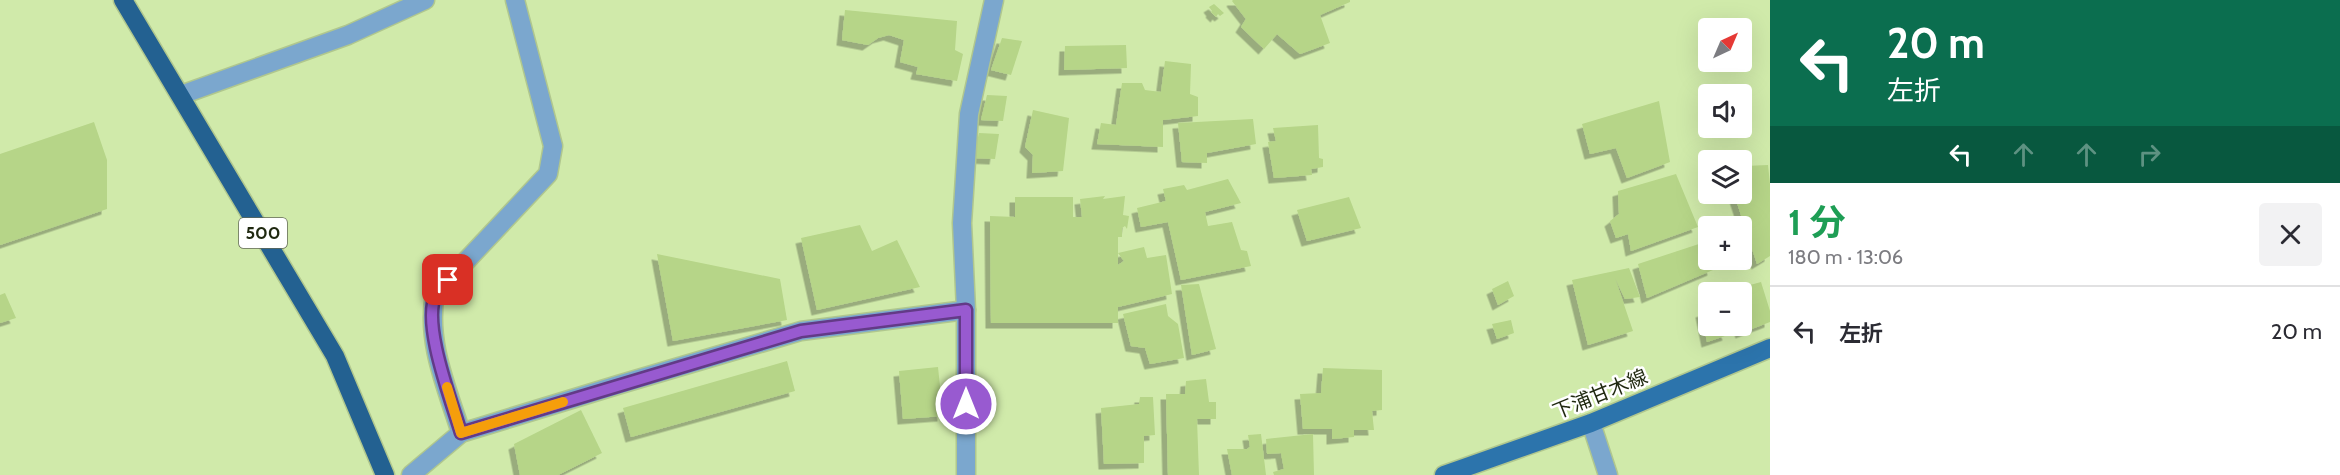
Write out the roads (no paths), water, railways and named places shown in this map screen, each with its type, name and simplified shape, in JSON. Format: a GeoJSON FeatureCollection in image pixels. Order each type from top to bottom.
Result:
{"type":"FeatureCollection","features":[{"type":"Feature","properties":{"kind":"highway","name":"500"},"geometry":{"type":"LineString","coordinates":[[123,0],[335,356],[385,475]]}},
{"type":"Feature","properties":{"kind":"main road","name":"下浦甘木線"},"geometry":{"type":"LineString","coordinates":[[1444,475],[1591,423],[1770,348]]}},
{"type":"Feature","properties":{"kind":"street"},"geometry":{"type":"LineString","coordinates":[[181,95],[348,35],[425,0]]}},
{"type":"Feature","properties":{"kind":"street"},"geometry":{"type":"LineString","coordinates":[[461,433],[436,352],[432,312],[435,294],[548,174],[553,146],[514,0]]}},
{"type":"Feature","properties":{"kind":"street"},"geometry":{"type":"LineString","coordinates":[[966,475],[966,310],[962,223],[969,114],[994,0]]}},
{"type":"Feature","properties":{"kind":"street"},"geometry":{"type":"LineString","coordinates":[[411,475],[461,433],[801,331],[966,310]]}},
{"type":"Feature","properties":{"kind":"street"},"geometry":{"type":"LineString","coordinates":[[1591,423],[1608,475]]}}]}
